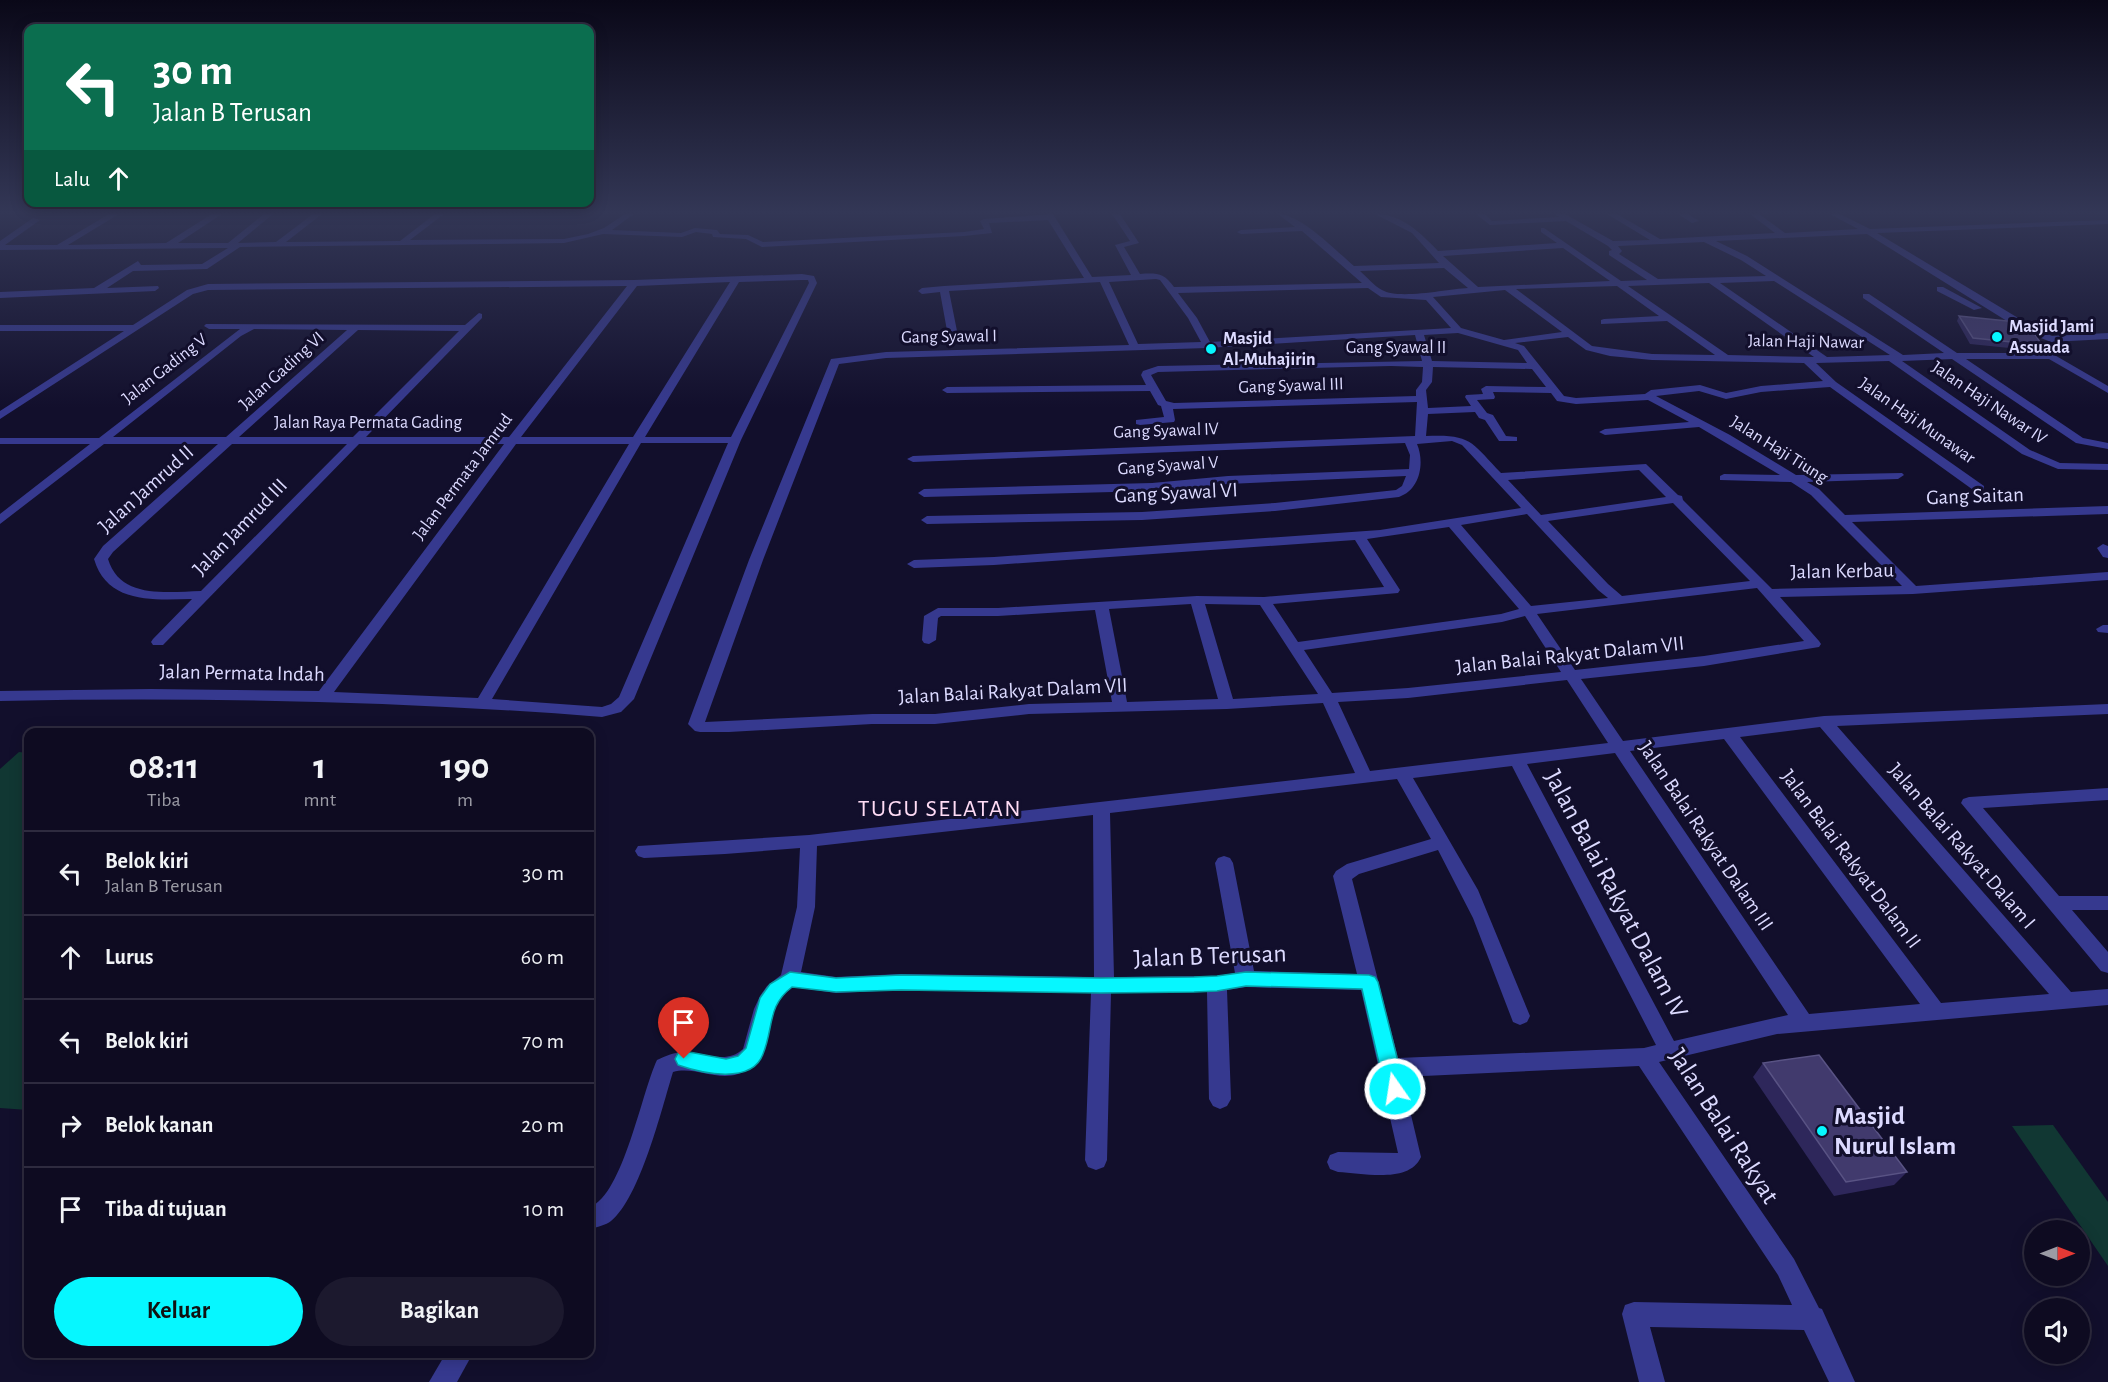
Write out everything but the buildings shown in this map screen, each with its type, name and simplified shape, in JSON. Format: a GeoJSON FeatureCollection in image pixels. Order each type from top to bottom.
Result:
{"type":"FeatureCollection","features":[{"type":"Feature","properties":{"kind":"street"},"geometry":{"type":"LineString","coordinates":[[97,290],[115,278]]}},
{"type":"Feature","properties":{"kind":"street"},"geometry":{"type":"LineString","coordinates":[[0,417],[198,289],[219,285],[634,283],[769,278]]}},
{"type":"Feature","properties":{"kind":"street"},"geometry":{"type":"LineString","coordinates":[[736,280],[637,440],[483,702],[602,712],[616,708],[626,699],[735,440],[813,283],[811,278]]}},
{"type":"Feature","properties":{"kind":"street"},"geometry":{"type":"LineString","coordinates":[[922,291],[1096,278]]}},
{"type":"Feature","properties":{"kind":"street"},"geometry":{"type":"LineString","coordinates":[[1103,278],[1135,347]]}},
{"type":"Feature","properties":{"kind":"street"},"geometry":{"type":"LineString","coordinates":[[1163,278],[1201,329],[1207,345]]}},
{"type":"Feature","properties":{"kind":"street"},"geometry":{"type":"LineString","coordinates":[[1362,278],[1381,294],[1427,297],[1436,293],[1507,287],[1622,285],[1709,279],[1776,279]]}},
{"type":"Feature","properties":{"kind":"street"},"geometry":{"type":"LineString","coordinates":[[1462,278],[1476,290]]}},
{"type":"Feature","properties":{"kind":"street"},"geometry":{"type":"LineString","coordinates":[[1613,278],[1724,357]]}},
{"type":"Feature","properties":{"kind":"street"},"geometry":{"type":"LineString","coordinates":[[1651,278],[1656,282]]}},
{"type":"Feature","properties":{"kind":"street"},"geometry":{"type":"LineString","coordinates":[[1946,278],[2034,332]]}},
{"type":"Feature","properties":{"kind":"street"},"geometry":{"type":"LineString","coordinates":[[1709,279],[1826,360]]}},
{"type":"Feature","properties":{"kind":"street","name":"Jalan Haji Nawar IV"},"geometry":{"type":"LineString","coordinates":[[1776,279],[1896,358],[1985,425],[2045,462],[2061,466],[2108,467]]}},
{"type":"Feature","properties":{"kind":"street","name":"Jalan Permata Jamrud"},"geometry":{"type":"LineString","coordinates":[[324,695],[511,442],[634,283]]}},
{"type":"Feature","properties":{"kind":"street"},"geometry":{"type":"LineString","coordinates":[[1172,290],[1369,285]]}},
{"type":"Feature","properties":{"kind":"street","name":"Jalan Haji Nawar"},"geometry":{"type":"LineString","coordinates":[[1507,287],[1589,348],[1610,353],[1652,357],[1826,360],[2051,356]]}},
{"type":"Feature","properties":{"kind":"street"},"geometry":{"type":"LineString","coordinates":[[0,295],[155,288]]}},
{"type":"Feature","properties":{"kind":"street"},"geometry":{"type":"LineString","coordinates":[[945,289],[953,336]]}},
{"type":"Feature","properties":{"kind":"street"},"geometry":{"type":"LineString","coordinates":[[1940,289],[1988,314],[2050,339],[2108,336]]}},
{"type":"Feature","properties":{"kind":"street"},"geometry":{"type":"LineString","coordinates":[[1866,296],[2080,441],[2108,446]]}},
{"type":"Feature","properties":{"kind":"street"},"geometry":{"type":"LineString","coordinates":[[1427,297],[1458,330],[1521,348],[1558,397],[1570,400],[1650,397]]}},
{"type":"Feature","properties":{"kind":"street","name":"Jalan Jamrud III"},"geometry":{"type":"LineString","coordinates":[[158,642],[479,316]]}},
{"type":"Feature","properties":{"kind":"street"},"geometry":{"type":"LineString","coordinates":[[1604,322],[1670,318]]}},
{"type":"Feature","properties":{"kind":"street"},"geometry":{"type":"LineString","coordinates":[[209,326],[467,328]]}},
{"type":"Feature","properties":{"kind":"street","name":"Jalan Gading VI"},"geometry":{"type":"LineString","coordinates":[[229,440],[357,326]]}},
{"type":"Feature","properties":{"kind":"street","name":"Jalan Gading V"},"geometry":{"type":"LineString","coordinates":[[0,520],[238,334],[251,327]]}},
{"type":"Feature","properties":{"kind":"street"},"geometry":{"type":"LineString","coordinates":[[0,328],[136,328]]}},
{"type":"Feature","properties":{"kind":"street","name":"Gang Syawal I"},"geometry":{"type":"LineString","coordinates":[[700,727],[696,724],[697,717],[833,362],[886,355],[1207,345],[1458,330]]}},
{"type":"Feature","properties":{"kind":"street"},"geometry":{"type":"LineString","coordinates":[[1414,472],[1417,456],[1411,443],[1420,439],[1423,405],[1421,390],[1427,382],[1428,364],[1419,333]]}},
{"type":"Feature","properties":{"kind":"street"},"geometry":{"type":"LineString","coordinates":[[1498,342],[1570,334]]}},
{"type":"Feature","properties":{"kind":"street"},"geometry":{"type":"LineString","coordinates":[[2050,339],[2053,346],[2051,356],[2108,390]]}},
{"type":"Feature","properties":{"kind":"street","name":"Jalan Haji Munawar"},"geometry":{"type":"LineString","coordinates":[[1804,358],[1832,384],[1980,489]]}},
{"type":"Feature","properties":{"kind":"street","name":"Gang Syawal II"},"geometry":{"type":"LineString","coordinates":[[1153,388],[1146,375],[1148,370],[1428,364],[1536,366]]}},
{"type":"Feature","properties":{"kind":"street","name":"Jalan Haji Munawar"},"geometry":{"type":"LineString","coordinates":[[1650,397],[1651,393],[1699,388],[1726,396],[1761,389],[1832,384]]}},
{"type":"Feature","properties":{"kind":"street"},"geometry":{"type":"LineString","coordinates":[[947,390],[1153,388],[1164,404],[1170,420],[1140,422]]}},
{"type":"Feature","properties":{"kind":"street"},"geometry":{"type":"LineString","coordinates":[[1513,439],[1503,439],[1489,417],[1483,416],[1470,397],[1490,397],[1486,389],[1553,390]]}},
{"type":"Feature","properties":{"kind":"street","name":"Jalan Haji Tiung"},"geometry":{"type":"LineString","coordinates":[[1650,397],[1815,492],[1912,591]]}},
{"type":"Feature","properties":{"kind":"street","name":"Gang Syawal III"},"geometry":{"type":"LineString","coordinates":[[1164,404],[1423,405],[1479,409]]}},
{"type":"Feature","properties":{"kind":"street"},"geometry":{"type":"LineString","coordinates":[[1605,432],[1700,424]]}},
{"type":"Feature","properties":{"kind":"street","name":"Gang Syawal IV"},"geometry":{"type":"LineString","coordinates":[[913,459],[1453,438],[1466,443],[1603,587],[1620,601]]}},
{"type":"Feature","properties":{"kind":"street","name":"Jalan Jamrud II"},"geometry":{"type":"LineString","coordinates":[[203,595],[143,594],[125,590],[110,582],[101,568],[100,560],[108,549],[229,440]]}},
{"type":"Feature","properties":{"kind":"street","name":"Jalan Raya Permata Gading"},"geometry":{"type":"LineString","coordinates":[[0,441],[735,440]]}},
{"type":"Feature","properties":{"kind":"street"},"geometry":{"type":"LineString","coordinates":[[1497,477],[1642,466],[1678,499],[1765,588]]}},
{"type":"Feature","properties":{"kind":"street","name":"Gang Syawal V"},"geometry":{"type":"LineString","coordinates":[[924,493],[1152,487],[1228,480],[1414,472]]}},
{"type":"Feature","properties":{"kind":"street","name":"Gang Syawal VI"},"geometry":{"type":"LineString","coordinates":[[927,520],[1142,516],[1298,505],[1399,493],[1407,488],[1414,472]]}},
{"type":"Feature","properties":{"kind":"street"},"geometry":{"type":"LineString","coordinates":[[1724,478],[1796,479],[1898,475]]}},
{"type":"Feature","properties":{"kind":"street"},"geometry":{"type":"LineString","coordinates":[[914,564],[994,561],[1358,535],[1678,499]]}},
{"type":"Feature","properties":{"kind":"street","name":"Gang Saitan"},"geometry":{"type":"LineString","coordinates":[[1843,519],[2108,510]]}},
{"type":"Feature","properties":{"kind":"street","name":"Jalan Balai Rakyat Dalam III"},"geometry":{"type":"LineString","coordinates":[[1454,523],[1528,611],[1804,1023]]}},
{"type":"Feature","properties":{"kind":"street"},"geometry":{"type":"LineString","coordinates":[[929,640],[931,616],[938,612],[1197,600],[1264,601],[1393,590],[1358,535]]}},
{"type":"Feature","properties":{"kind":"street"},"geometry":{"type":"LineString","coordinates":[[1912,591],[2108,576]]}},
{"type":"Feature","properties":{"kind":"street"},"geometry":{"type":"LineString","coordinates":[[1293,647],[1502,618],[1528,611],[1765,588]]}},
{"type":"Feature","properties":{"kind":"street","name":"Jalan Kerbau"},"geometry":{"type":"LineString","coordinates":[[1765,588],[1912,591]]}},
{"type":"Feature","properties":{"kind":"street","name":"Jalan Kerbau"},"geometry":{"type":"LineString","coordinates":[[1765,588],[1814,644]]}},
{"type":"Feature","properties":{"kind":"street"},"geometry":{"type":"LineString","coordinates":[[1197,600],[1227,704]]}},
{"type":"Feature","properties":{"kind":"street"},"geometry":{"type":"LineString","coordinates":[[1264,601],[1328,698],[1365,777]]}},
{"type":"Feature","properties":{"kind":"street"},"geometry":{"type":"LineString","coordinates":[[1101,606],[1120,705]]}},
{"type":"Feature","properties":{"kind":"street","name":"Jalan Balai Rakyat Dalam VII"},"geometry":{"type":"LineString","coordinates":[[700,727],[935,719],[1029,708],[1227,704],[1408,693],[1704,661],[1814,644]]}},
{"type":"Feature","properties":{"kind":"street","name":"Jalan Permata Indah"},"geometry":{"type":"LineString","coordinates":[[0,696],[120,693],[324,695],[483,702]]}},
{"type":"Feature","properties":{"kind":"street"},"geometry":{"type":"LineString","coordinates":[[644,851],[725,848],[809,841],[1517,760],[1824,721],[2108,709]]}},
{"type":"Feature","properties":{"kind":"street","name":"Jalan Balai Rakyat Dalam I"},"geometry":{"type":"LineString","coordinates":[[1824,721],[2066,1000]]}},
{"type":"Feature","properties":{"kind":"street","name":"Jalan Balai Rakyat Dalam II"},"geometry":{"type":"LineString","coordinates":[[1730,734],[1936,1011]]}},
{"type":"Feature","properties":{"kind":"street","name":"Jalan Balai Rakyat Dalam IV"},"geometry":{"type":"LineString","coordinates":[[1517,760],[1669,1051]]}},
{"type":"Feature","properties":{"kind":"street"},"geometry":{"type":"LineString","coordinates":[[1402,773],[1482,918],[1520,1016]]}},
{"type":"Feature","properties":{"kind":"street"},"geometry":{"type":"LineString","coordinates":[[2108,794],[1969,802],[2108,965]]}},
{"type":"Feature","properties":{"kind":"street","name":"Jalan B Terusan"},"geometry":{"type":"LineString","coordinates":[[1101,806],[1103,985],[1217,984],[1246,979],[1369,982]]}},
{"type":"Feature","properties":{"kind":"street"},"geometry":{"type":"LineString","coordinates":[[594,1216],[602,1213],[620,1190],[634,1156],[664,1066],[674,1060],[684,1059],[726,1067],[744,1062],[755,1053],[766,1003],[776,989],[790,979],[806,907],[809,841]]}},
{"type":"Feature","properties":{"kind":"street"},"geometry":{"type":"LineString","coordinates":[[1338,1162],[1401,1164],[1407,1162],[1410,1157],[1342,876],[1353,869],[1441,843]]}},
{"type":"Feature","properties":{"kind":"street"},"geometry":{"type":"LineString","coordinates":[[1224,863],[1246,979]]}},
{"type":"Feature","properties":{"kind":"street"},"geometry":{"type":"LineString","coordinates":[[2055,903],[2108,903]]}},
{"type":"Feature","properties":{"kind":"street"},"geometry":{"type":"LineString","coordinates":[[790,979],[836,985],[901,982],[1103,985],[1096,1160]]}},
{"type":"Feature","properties":{"kind":"street"},"geometry":{"type":"LineString","coordinates":[[1217,984],[1220,1099]]}},
{"type":"Feature","properties":{"kind":"street","name":"Jalan Balai Rakyat"},"geometry":{"type":"LineString","coordinates":[[1842,1382],[1813,1318],[1786,1267],[1644,1057],[1777,1025],[2108,997]]}},
{"type":"Feature","properties":{"kind":"street"},"geometry":{"type":"LineString","coordinates":[[1390,1068],[1644,1057]]}},
{"type":"Feature","properties":{"kind":"street"},"geometry":{"type":"LineString","coordinates":[[1652,1382],[1634,1314],[1813,1318]]}},
{"type":"Feature","properties":{"kind":"street"},"geometry":{"type":"LineString","coordinates":[[442,1382],[457,1358]]}},
{"type":"Feature","properties":{"kind":"green space"},"geometry":{"type":"Polygon","coordinates":[[[19,752],[24,753],[24,1110],[0,1108],[0,769],[19,752]]]}},
{"type":"Feature","properties":{"kind":"green space"},"geometry":{"type":"Polygon","coordinates":[[[2053,1125],[2108,1202],[2108,1266],[2090,1240],[2090,1220],[2076,1220],[2012,1126],[2053,1125]]]}},
{"type":"Feature","properties":{"kind":"place","name":"Masjid Jami Assuada"},"geometry":{"type":"Point","coordinates":[1997,337]}},
{"type":"Feature","properties":{"kind":"place","name":"Masjid Al-Muhajirin"},"geometry":{"type":"Point","coordinates":[1211,349]}},
{"type":"Feature","properties":{"kind":"place","name":"Masjid Nurul Islam"},"geometry":{"type":"Point","coordinates":[1822,1131]}},
{"type":"Feature","properties":{"kind":"district","name":"TUGU SELATAN"},"geometry":{"type":"Point","coordinates":[940,809]}},
{"type":"Feature","properties":{"kind":"route"},"geometry":{"type":"LineString","coordinates":[[684,1059],[726,1067],[744,1062],[755,1053],[760,1021],[766,1003],[776,989],[790,979],[836,985],[901,982],[1217,984],[1246,979],[1369,982],[1395,1089]]}}]}
